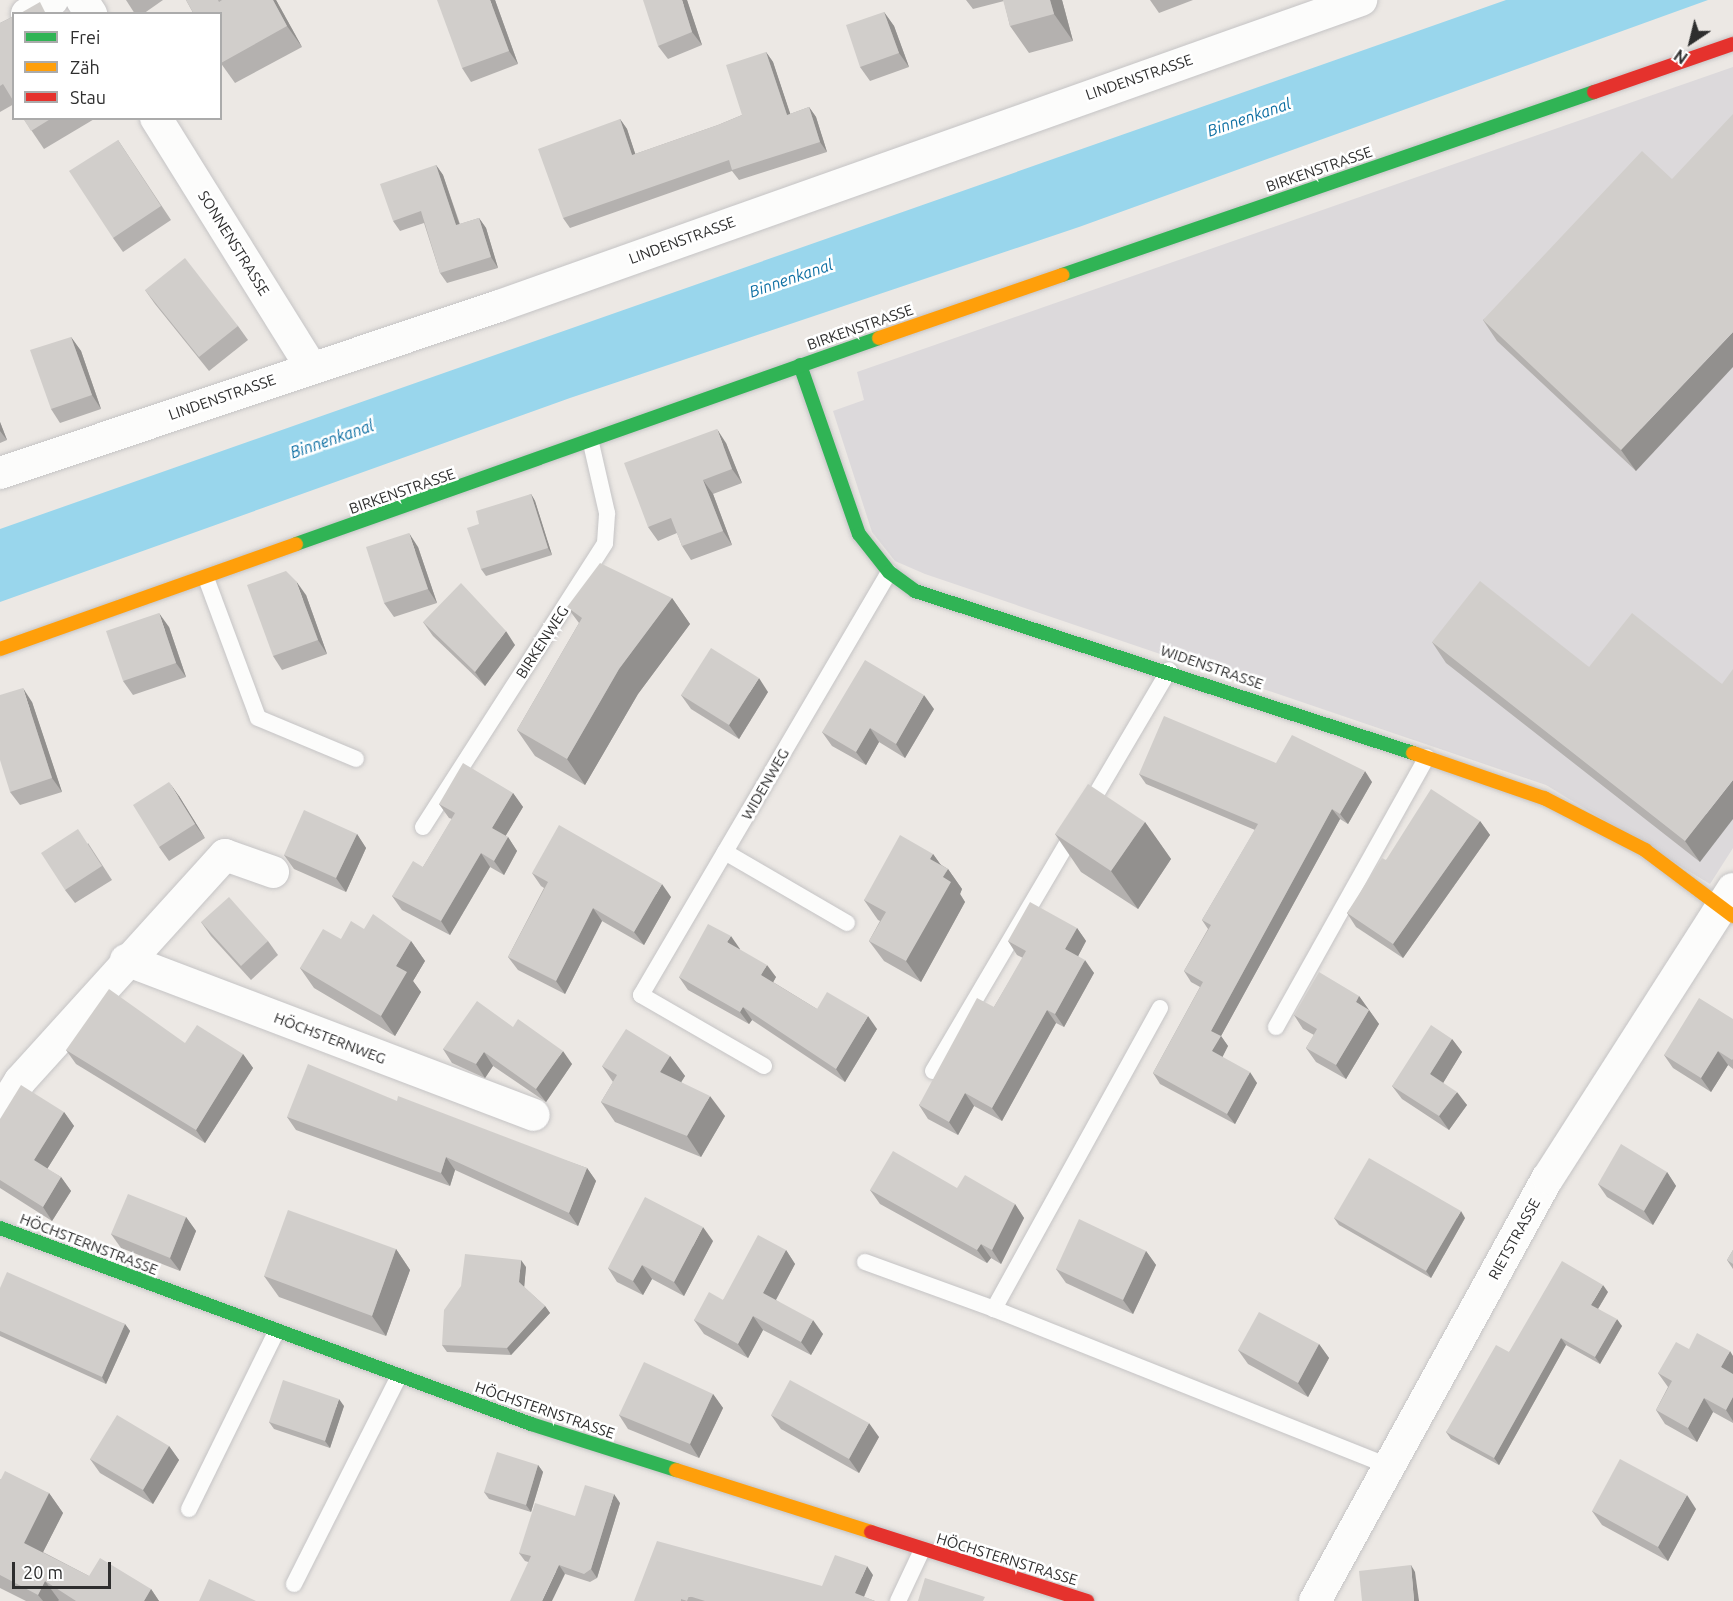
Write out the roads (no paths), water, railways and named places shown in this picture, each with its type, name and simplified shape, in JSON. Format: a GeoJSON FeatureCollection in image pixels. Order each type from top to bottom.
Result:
{"type":"FeatureCollection","features":[{"type":"Feature","properties":{"kind":"street"},"geometry":{"type":"LineString","coordinates":[[31,12],[52,0]]}},
{"type":"Feature","properties":{"kind":"street","name":"LINDENSTRASSE"},"geometry":{"type":"LineString","coordinates":[[0,473],[311,367],[499,306],[1361,0]]}},
{"type":"Feature","properties":{"kind":"street","name":"BIRKENSTRASSE"},"geometry":{"type":"LineString","coordinates":[[0,649],[591,442],[800,365],[1733,44]]}},
{"type":"Feature","properties":{"kind":"street","name":"SONNENSTRASSE"},"geometry":{"type":"LineString","coordinates":[[157,120],[311,367]]}},
{"type":"Feature","properties":{"kind":"street","name":"WIDENSTRASSE"},"geometry":{"type":"LineString","coordinates":[[800,365],[859,534],[888,572],[915,591],[1169,670],[1427,757],[1564,808],[1645,850],[1729,904]]}},
{"type":"Feature","properties":{"kind":"street"},"geometry":{"type":"LineString","coordinates":[[1,1108],[126,960],[225,855],[273,872]]}},
{"type":"Feature","properties":{"kind":"street","name":"RIETSTRASSE"},"geometry":{"type":"LineString","coordinates":[[1315,1601],[1548,1178],[1729,904]]}},
{"type":"Feature","properties":{"kind":"street","name":"HÖCHSTERNWEG"},"geometry":{"type":"LineString","coordinates":[[126,960],[533,1116]]}},
{"type":"Feature","properties":{"kind":"street","name":"HÖCHSTERNSTRASSE"},"geometry":{"type":"LineString","coordinates":[[0,1228],[276,1334],[398,1378],[922,1550],[1087,1601]]}},
{"type":"Feature","properties":{"kind":"lane","name":"BIRKENWEG"},"geometry":{"type":"LineString","coordinates":[[423,827],[604,543],[607,513],[591,442]]}},
{"type":"Feature","properties":{"kind":"lane","name":"WIDENWEG"},"geometry":{"type":"LineString","coordinates":[[764,1066],[641,995],[888,572]]}},
{"type":"Feature","properties":{"kind":"lane"},"geometry":{"type":"LineString","coordinates":[[206,578],[258,718],[356,759]]}},
{"type":"Feature","properties":{"kind":"lane"},"geometry":{"type":"LineString","coordinates":[[933,1071],[1169,670]]}},
{"type":"Feature","properties":{"kind":"lane"},"geometry":{"type":"LineString","coordinates":[[1276,1027],[1427,757]]}},
{"type":"Feature","properties":{"kind":"lane"},"geometry":{"type":"LineString","coordinates":[[725,852],[847,923]]}},
{"type":"Feature","properties":{"kind":"lane"},"geometry":{"type":"LineString","coordinates":[[994,1309],[1160,1008]]}},
{"type":"Feature","properties":{"kind":"lane"},"geometry":{"type":"LineString","coordinates":[[865,1262],[994,1309],[1388,1465]]}},
{"type":"Feature","properties":{"kind":"lane"},"geometry":{"type":"LineString","coordinates":[[189,1509],[276,1334]]}},
{"type":"Feature","properties":{"kind":"lane"},"geometry":{"type":"LineString","coordinates":[[294,1584],[398,1378]]}},
{"type":"Feature","properties":{"kind":"lane"},"geometry":{"type":"LineString","coordinates":[[898,1601],[922,1550]]}},
{"type":"Feature","properties":{"kind":"water","name":"Binnenkanal"},"geometry":{"type":"Polygon","coordinates":[[[1506,0],[1708,0],[1079,227],[570,398],[0,602],[0,529],[1506,0]]]}}]}
